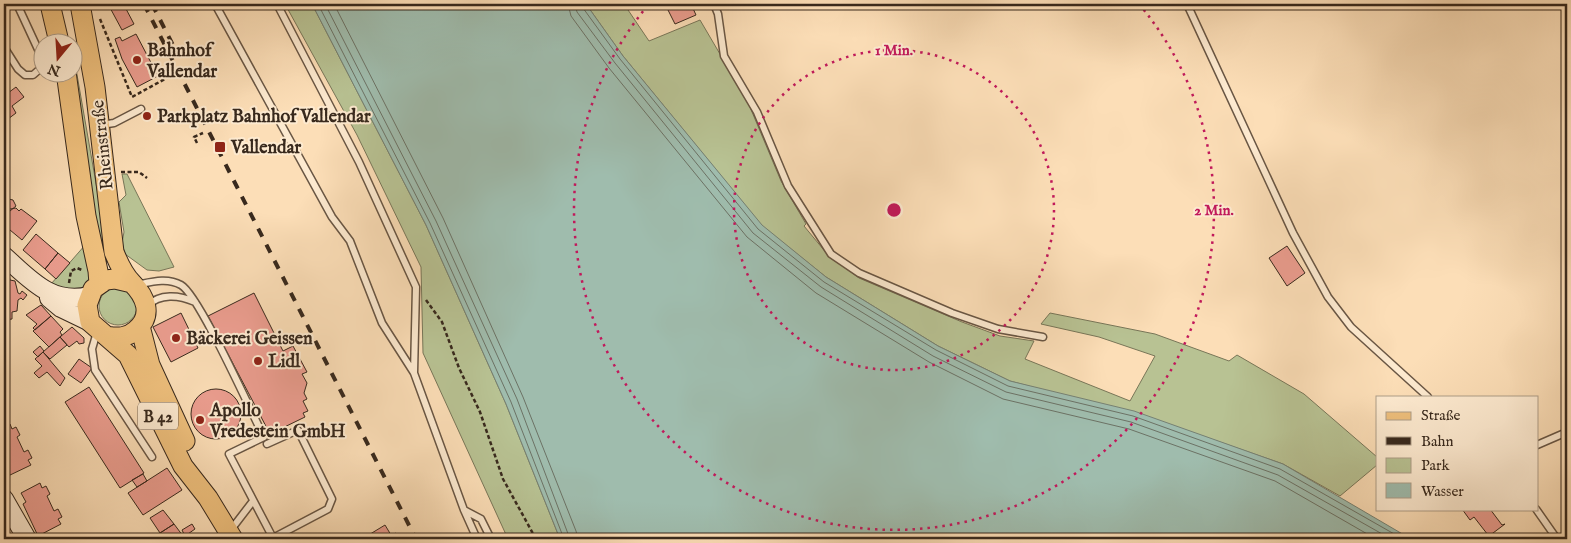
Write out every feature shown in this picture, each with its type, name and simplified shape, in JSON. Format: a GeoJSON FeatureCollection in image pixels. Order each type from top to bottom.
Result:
{"type":"FeatureCollection","features":[{"type":"Feature","properties":{"kind":"main road"},"geometry":{"type":"LineString","coordinates":[[50,4],[57,32]]}},
{"type":"Feature","properties":{"kind":"main road","name":"Rheinstraße"},"geometry":{"type":"LineString","coordinates":[[80,4],[100,125],[114,252],[143,295],[146,307]]}},
{"type":"Feature","properties":{"kind":"main road","name":"Rheinstraße"},"geometry":{"type":"LineString","coordinates":[[67,82],[86,216],[98,271],[90,285],[87,310],[98,330]]}},
{"type":"Feature","properties":{"kind":"main road"},"geometry":{"type":"LineString","coordinates":[[90,285],[115,278],[134,284]]}},
{"type":"Feature","properties":{"kind":"main road"},"geometry":{"type":"LineString","coordinates":[[98,330],[122,337],[135,331],[140,326],[146,307]]}},
{"type":"Feature","properties":{"kind":"main road","name":"B 42"},"geometry":{"type":"LineString","coordinates":[[140,326],[150,366],[194,461],[208,498]]}},
{"type":"Feature","properties":{"kind":"main road","name":"B 42"},"geometry":{"type":"LineString","coordinates":[[98,330],[128,355],[183,466],[208,498],[231,536]]}},
{"type":"Feature","properties":{"kind":"street"},"geometry":{"type":"LineString","coordinates":[[4,256],[61,308],[98,330]]}},
{"type":"Feature","properties":{"kind":"street"},"geometry":{"type":"LineString","coordinates":[[44,291],[61,298],[90,285]]}},
{"type":"Feature","properties":{"kind":"street"},"geometry":{"type":"LineString","coordinates":[[4,499],[27,539]]}},
{"type":"Feature","properties":{"kind":"lane"},"geometry":{"type":"LineString","coordinates":[[17,4],[32,36]]}},
{"type":"Feature","properties":{"kind":"lane"},"geometry":{"type":"LineString","coordinates":[[215,4],[332,217],[350,241],[382,323],[414,373],[464,510],[477,539]]}},
{"type":"Feature","properties":{"kind":"lane"},"geometry":{"type":"LineString","coordinates":[[277,4],[359,162],[416,287],[414,373]]}},
{"type":"Feature","properties":{"kind":"lane"},"geometry":{"type":"LineString","coordinates":[[714,4],[718,14],[724,56],[757,112],[788,186],[831,254],[859,273],[952,313],[998,329],[1043,337]]}},
{"type":"Feature","properties":{"kind":"lane"},"geometry":{"type":"LineString","coordinates":[[1187,4],[1293,233],[1328,297],[1351,327],[1427,396]]}},
{"type":"Feature","properties":{"kind":"lane"},"geometry":{"type":"LineString","coordinates":[[4,47],[18,69],[25,75],[32,75]]}},
{"type":"Feature","properties":{"kind":"lane"},"geometry":{"type":"LineString","coordinates":[[100,125],[114,123],[141,109]]}},
{"type":"Feature","properties":{"kind":"lane"},"geometry":{"type":"LineString","coordinates":[[134,284],[160,280],[174,282],[184,286],[195,302],[264,437],[229,454],[273,538],[328,509],[332,499],[298,430],[267,444]]}},
{"type":"Feature","properties":{"kind":"lane"},"geometry":{"type":"LineString","coordinates":[[146,307],[155,300],[170,296],[195,302]]}},
{"type":"Feature","properties":{"kind":"lane"},"geometry":{"type":"LineString","coordinates":[[98,330],[92,349],[95,370],[152,457]]}},
{"type":"Feature","properties":{"kind":"lane"},"geometry":{"type":"LineString","coordinates":[[1538,445],[1567,432]]}},
{"type":"Feature","properties":{"kind":"lane"},"geometry":{"type":"LineString","coordinates":[[231,536],[253,501]]}},
{"type":"Feature","properties":{"kind":"lane"},"geometry":{"type":"LineString","coordinates":[[464,510],[481,519],[491,539]]}},
{"type":"Feature","properties":{"kind":"lane"},"geometry":{"type":"LineString","coordinates":[[1537,510],[1557,539]]}},
{"type":"Feature","properties":{"kind":"path"},"geometry":{"type":"LineString","coordinates":[[106,36],[132,97],[174,74]]}},
{"type":"Feature","properties":{"kind":"path"},"geometry":{"type":"LineString","coordinates":[[197,143],[194,137],[203,132]]}},
{"type":"Feature","properties":{"kind":"path"},"geometry":{"type":"LineString","coordinates":[[121,172],[139,172],[147,178]]}},
{"type":"Feature","properties":{"kind":"path"},"geometry":{"type":"LineString","coordinates":[[82,270],[86,265]]}},
{"type":"Feature","properties":{"kind":"path"},"geometry":{"type":"LineString","coordinates":[[68,285],[73,281],[70,275],[73,270],[82,270]]}},
{"type":"Feature","properties":{"kind":"path"},"geometry":{"type":"LineString","coordinates":[[82,270],[90,285]]}},
{"type":"Feature","properties":{"kind":"path"},"geometry":{"type":"LineString","coordinates":[[416,287],[442,322],[459,368],[480,412],[503,479],[536,539]]}},
{"type":"Feature","properties":{"kind":"green space"},"geometry":{"type":"Polygon","coordinates":[[[285,4],[312,4],[426,225],[506,404],[560,539],[508,539],[423,353],[421,267],[357,135],[285,4]]]}},
{"type":"Feature","properties":{"kind":"green space"},"geometry":{"type":"Polygon","coordinates":[[[586,4],[624,4],[649,41],[700,20],[747,100],[781,181],[806,224],[804,226],[828,255],[859,278],[962,322],[1000,336],[1034,341],[1025,359],[1130,401],[1155,356],[1099,337],[1041,324],[1050,313],[1155,334],[1229,361],[1237,355],[1304,394],[1376,456],[1376,466],[1340,496],[1283,464],[1165,423],[1010,381],[938,346],[826,277],[762,226],[623,56],[586,4]]]}},
{"type":"Feature","properties":{"kind":"green space"},"geometry":{"type":"Polygon","coordinates":[[[77,82],[78,82],[108,252],[101,253],[94,218],[77,82]]]}},
{"type":"Feature","properties":{"kind":"green space"},"geometry":{"type":"Polygon","coordinates":[[[122,174],[127,174],[174,267],[159,271],[147,270],[125,254],[122,243],[124,232],[119,202],[126,195],[122,174]]]}},
{"type":"Feature","properties":{"kind":"green space"},"geometry":{"type":"Polygon","coordinates":[[[86,244],[90,276],[85,287],[74,290],[51,284],[86,244]]]}},
{"type":"Feature","properties":{"kind":"green space"},"geometry":{"type":"Polygon","coordinates":[[[118,287],[131,293],[137,306],[131,319],[118,325],[105,319],[99,306],[105,293],[118,287]]]}},
{"type":"Feature","properties":{"kind":"water"},"geometry":{"type":"Polygon","coordinates":[[[312,4],[586,4],[623,56],[762,225],[826,277],[938,346],[1010,381],[1134,411],[1283,464],[1411,539],[560,539],[506,404],[426,225],[312,4]]]}},
{"type":"Feature","properties":{"kind":"building"},"geometry":{"type":"Polygon","coordinates":[[[108,4],[127,4],[125,7],[134,24],[122,30],[108,4]]]}},
{"type":"Feature","properties":{"kind":"building"},"geometry":{"type":"Polygon","coordinates":[[[665,4],[691,4],[696,15],[675,24],[665,4]]]}},
{"type":"Feature","properties":{"kind":"building","name":"Bahnhof Vallendar"},"geometry":{"type":"Polygon","coordinates":[[[136,34],[158,76],[137,87],[122,59],[115,39],[120,37],[122,41],[136,34]]]}},
{"type":"Feature","properties":{"kind":"building"},"geometry":{"type":"Polygon","coordinates":[[[16,87],[24,97],[12,106],[16,113],[4,122],[4,96],[16,87]]]}},
{"type":"Feature","properties":{"kind":"building"},"geometry":{"type":"Polygon","coordinates":[[[4,198],[13,200],[16,206],[4,216],[4,198]]]}},
{"type":"Feature","properties":{"kind":"building"},"geometry":{"type":"Polygon","coordinates":[[[16,208],[19,211],[21,209],[37,221],[22,240],[10,230],[7,233],[4,231],[4,216],[10,209],[16,208]]]}},
{"type":"Feature","properties":{"kind":"building"},"geometry":{"type":"Polygon","coordinates":[[[36,234],[58,253],[45,269],[23,250],[36,234]]]}},
{"type":"Feature","properties":{"kind":"building"},"geometry":{"type":"Polygon","coordinates":[[[1287,246],[1305,273],[1287,286],[1269,258],[1287,246]]]}},
{"type":"Feature","properties":{"kind":"building"},"geometry":{"type":"Polygon","coordinates":[[[58,253],[70,263],[56,279],[45,269],[58,253]]]}},
{"type":"Feature","properties":{"kind":"building"},"geometry":{"type":"Polygon","coordinates":[[[4,273],[9,274],[10,280],[15,281],[18,293],[20,294],[22,291],[27,295],[23,300],[21,298],[18,300],[17,311],[12,312],[12,319],[4,320],[4,273]]]}},
{"type":"Feature","properties":{"kind":"building"},"geometry":{"type":"Polygon","coordinates":[[[254,293],[283,351],[293,346],[307,372],[302,374],[307,383],[304,393],[307,399],[303,401],[308,411],[303,413],[305,417],[270,434],[208,316],[254,293]]]}},
{"type":"Feature","properties":{"kind":"building"},"geometry":{"type":"Polygon","coordinates":[[[41,305],[51,316],[35,330],[33,328],[37,324],[26,315],[41,305]]]}},
{"type":"Feature","properties":{"kind":"building","name":"Bäckerei Geissen"},"geometry":{"type":"Polygon","coordinates":[[[181,313],[198,348],[171,362],[153,327],[181,313]]]}},
{"type":"Feature","properties":{"kind":"building"},"geometry":{"type":"Polygon","coordinates":[[[51,316],[63,329],[60,332],[62,335],[49,347],[33,331],[51,316]]]}},
{"type":"Feature","properties":{"kind":"building"},"geometry":{"type":"Polygon","coordinates":[[[72,327],[84,338],[84,343],[79,344],[77,341],[69,347],[60,337],[72,327]]]}},
{"type":"Feature","properties":{"kind":"building"},"geometry":{"type":"Polygon","coordinates":[[[60,337],[67,345],[50,359],[43,352],[60,337]]]}},
{"type":"Feature","properties":{"kind":"building"},"geometry":{"type":"Polygon","coordinates":[[[40,346],[44,351],[38,357],[33,352],[40,346]]]}},
{"type":"Feature","properties":{"kind":"building"},"geometry":{"type":"Polygon","coordinates":[[[43,352],[65,378],[60,386],[47,372],[39,378],[34,373],[42,366],[35,359],[43,352]]]}},
{"type":"Feature","properties":{"kind":"building"},"geometry":{"type":"Polygon","coordinates":[[[79,359],[92,368],[81,383],[68,374],[79,359]]]}},
{"type":"Feature","properties":{"kind":"building"},"geometry":{"type":"Polygon","coordinates":[[[89,387],[144,473],[120,488],[65,402],[89,387]]]}},
{"type":"Feature","properties":{"kind":"building"},"geometry":{"type":"Polygon","coordinates":[[[216,389],[230,393],[237,400],[241,414],[237,428],[230,435],[216,439],[202,435],[195,428],[191,414],[195,400],[202,393],[216,389]]]}},
{"type":"Feature","properties":{"kind":"building"},"geometry":{"type":"Polygon","coordinates":[[[10,424],[12,429],[16,427],[20,435],[17,437],[24,452],[28,450],[32,458],[28,460],[31,465],[8,476],[4,468],[4,427],[10,424]]]}},
{"type":"Feature","properties":{"kind":"building"},"geometry":{"type":"Polygon","coordinates":[[[167,468],[182,490],[143,515],[128,493],[167,468]]]}},
{"type":"Feature","properties":{"kind":"building"},"geometry":{"type":"Polygon","coordinates":[[[143,474],[147,481],[137,487],[132,480],[143,474]]]}},
{"type":"Feature","properties":{"kind":"building"},"geometry":{"type":"Polygon","coordinates":[[[40,483],[42,488],[46,486],[50,494],[47,496],[54,511],[58,509],[62,517],[58,519],[61,524],[38,536],[23,504],[26,502],[21,493],[40,483]]]}},
{"type":"Feature","properties":{"kind":"building"},"geometry":{"type":"Polygon","coordinates":[[[163,510],[174,524],[160,533],[150,518],[163,510]]]}},
{"type":"Feature","properties":{"kind":"building"},"geometry":{"type":"Polygon","coordinates":[[[1463,510],[1491,510],[1502,525],[1505,524],[1485,539],[1488,535],[1474,517],[1470,520],[1463,510]]]}},
{"type":"Feature","properties":{"kind":"building"},"geometry":{"type":"Polygon","coordinates":[[[174,524],[183,536],[179,539],[164,539],[160,533],[174,524]]]}},
{"type":"Feature","properties":{"kind":"building"},"geometry":{"type":"Polygon","coordinates":[[[192,524],[195,529],[185,536],[182,530],[192,524]]]}},
{"type":"Feature","properties":{"kind":"building"},"geometry":{"type":"Polygon","coordinates":[[[385,525],[391,535],[384,539],[362,539],[385,525]]]}},
{"type":"Feature","properties":{"kind":"building"},"geometry":{"type":"Polygon","coordinates":[[[396,533],[399,539],[387,538],[396,533]]]}},
{"type":"Feature","properties":{"kind":"railway"},"geometry":{"type":"LineString","coordinates":[[144,4],[416,539]]}},
{"type":"Feature","properties":{"kind":"railway"},"geometry":{"type":"LineString","coordinates":[[152,4],[175,49]]}},
{"type":"Feature","properties":{"kind":"place","name":"Bahnhof Vallendar"},"geometry":{"type":"Point","coordinates":[137,60]}},
{"type":"Feature","properties":{"kind":"place","name":"Parkplatz Bahnhof Vallendar"},"geometry":{"type":"Point","coordinates":[147,116]}},
{"type":"Feature","properties":{"kind":"place","name":"Vallendar"},"geometry":{"type":"Point","coordinates":[220,147]}},
{"type":"Feature","properties":{"kind":"place","name":"Bäckerei Geissen"},"geometry":{"type":"Point","coordinates":[176,338]}},
{"type":"Feature","properties":{"kind":"place","name":"Lidl"},"geometry":{"type":"Point","coordinates":[258,361]}},
{"type":"Feature","properties":{"kind":"place","name":"Apollo Vredestein GmbH"},"geometry":{"type":"Point","coordinates":[200,420]}}]}
